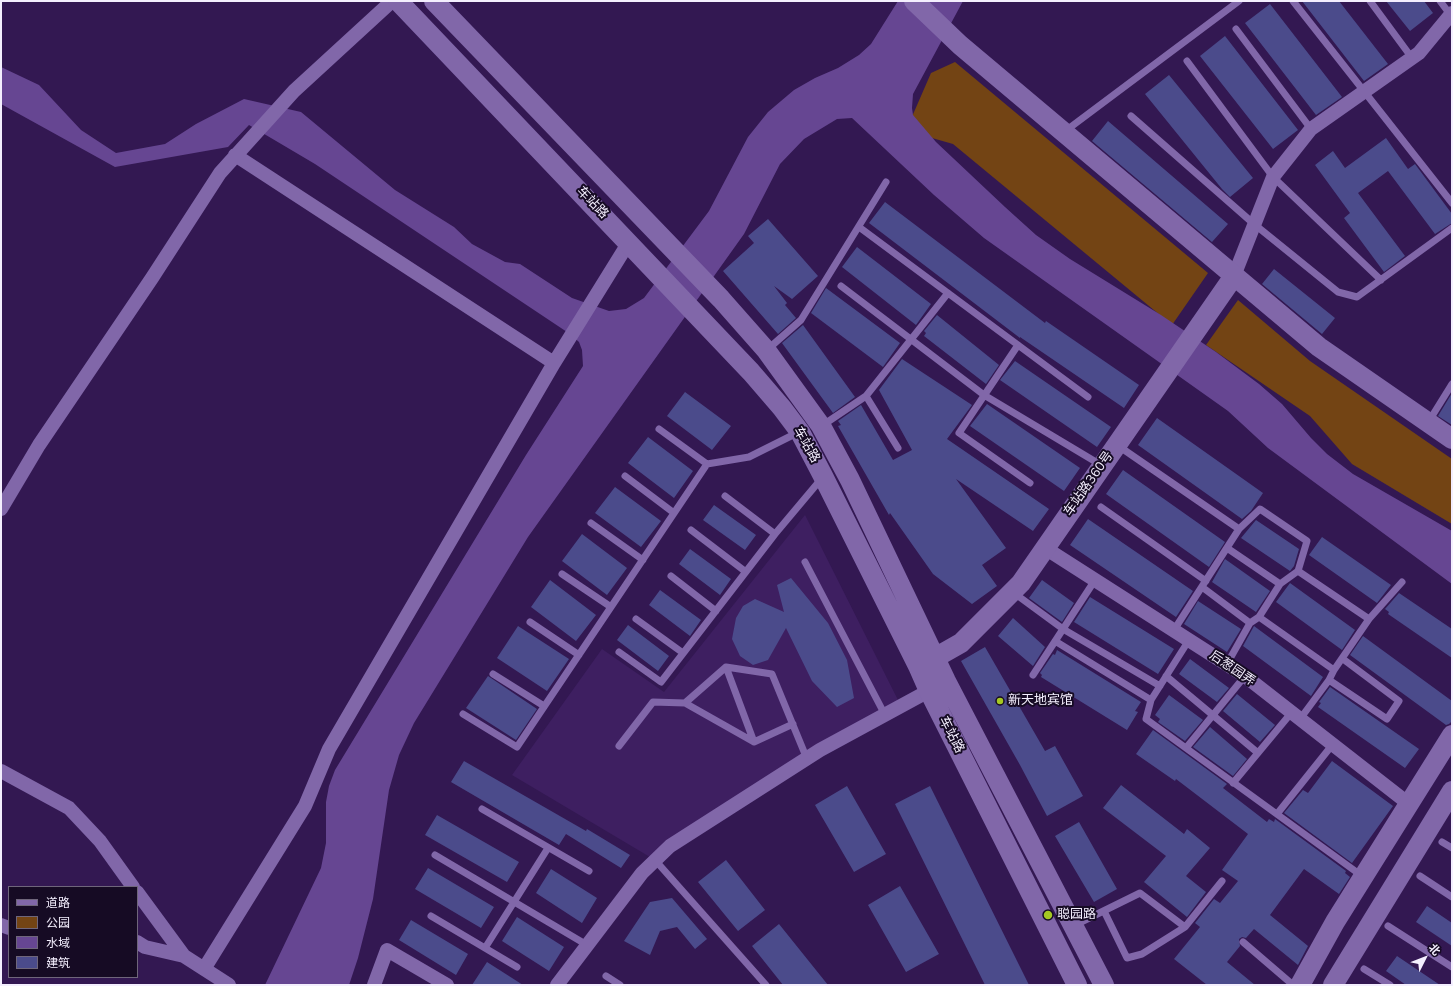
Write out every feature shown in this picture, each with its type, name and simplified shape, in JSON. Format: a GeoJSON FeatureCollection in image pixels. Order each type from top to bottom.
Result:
{"type":"FeatureCollection","features":[{"type":"Feature","properties":{"kind":"main road","name":"车站路"},"geometry":{"type":"LineString","coordinates":[[398,1],[700,317],[751,372],[782,408],[800,432],[1077,985]]}},
{"type":"Feature","properties":{"kind":"main road","name":"车站路"},"geometry":{"type":"LineString","coordinates":[[434,1],[721,298],[766,350],[821,426],[850,480],[946,681],[1104,985]]}},
{"type":"Feature","properties":{"kind":"main road"},"geometry":{"type":"LineString","coordinates":[[914,1],[960,45],[1319,347],[1452,439]]}},
{"type":"Feature","properties":{"kind":"main road","name":"车站路360号"},"geometry":{"type":"LineString","coordinates":[[918,666],[936,658],[961,643],[1021,583],[1234,276]]}},
{"type":"Feature","properties":{"kind":"main road"},"geometry":{"type":"LineString","coordinates":[[1300,985],[1335,922],[1452,735]]}},
{"type":"Feature","properties":{"kind":"main road"},"geometry":{"type":"LineString","coordinates":[[1333,985],[1452,791]]}},
{"type":"Feature","properties":{"kind":"street"},"geometry":{"type":"LineString","coordinates":[[1,509],[39,445],[148,285],[220,173],[294,91],[392,1]]}},
{"type":"Feature","properties":{"kind":"street"},"geometry":{"type":"LineString","coordinates":[[1234,276],[1273,177],[1311,129],[1364,90],[1419,53],[1452,15]]}},
{"type":"Feature","properties":{"kind":"street"},"geometry":{"type":"LineString","coordinates":[[235,156],[554,363]]}},
{"type":"Feature","properties":{"kind":"street"},"geometry":{"type":"LineString","coordinates":[[204,969],[305,806],[329,749],[554,363],[629,242]]}},
{"type":"Feature","properties":{"kind":"street","name":"后葱园弄"},"geometry":{"type":"LineString","coordinates":[[1045,548],[1245,676],[1409,804]]}},
{"type":"Feature","properties":{"kind":"street"},"geometry":{"type":"LineString","coordinates":[[557,985],[642,873],[670,846],[808,759],[946,681]]}},
{"type":"Feature","properties":{"kind":"street"},"geometry":{"type":"LineString","coordinates":[[1,771],[69,808],[100,841],[132,886]]}},
{"type":"Feature","properties":{"kind":"street"},"geometry":{"type":"LineString","coordinates":[[138,893],[184,956]]}},
{"type":"Feature","properties":{"kind":"street"},"geometry":{"type":"LineString","coordinates":[[138,943],[145,947],[184,956],[229,985]]}},
{"type":"Feature","properties":{"kind":"street"},"geometry":{"type":"LineString","coordinates":[[374,985],[387,950],[447,985]]}},
{"type":"Feature","properties":{"kind":"lane"},"geometry":{"type":"LineString","coordinates":[[1064,132],[1239,1]]}},
{"type":"Feature","properties":{"kind":"lane"},"geometry":{"type":"LineString","coordinates":[[1293,1],[1452,203]]}},
{"type":"Feature","properties":{"kind":"lane"},"geometry":{"type":"LineString","coordinates":[[1370,1],[1412,58]]}},
{"type":"Feature","properties":{"kind":"lane"},"geometry":{"type":"LineString","coordinates":[[1440,1],[1452,15]]}},
{"type":"Feature","properties":{"kind":"lane"},"geometry":{"type":"LineString","coordinates":[[1236,29],[1311,129]]}},
{"type":"Feature","properties":{"kind":"lane"},"geometry":{"type":"LineString","coordinates":[[1187,61],[1273,177],[1381,280]]}},
{"type":"Feature","properties":{"kind":"lane"},"geometry":{"type":"LineString","coordinates":[[1131,116],[1254,224],[1338,292],[1357,297],[1452,228]]}},
{"type":"Feature","properties":{"kind":"lane"},"geometry":{"type":"LineString","coordinates":[[766,350],[802,320],[886,182]]}},
{"type":"Feature","properties":{"kind":"lane"},"geometry":{"type":"LineString","coordinates":[[859,227],[1088,397]]}},
{"type":"Feature","properties":{"kind":"lane"},"geometry":{"type":"LineString","coordinates":[[841,286],[984,395],[1102,466]]}},
{"type":"Feature","properties":{"kind":"lane"},"geometry":{"type":"LineString","coordinates":[[821,426],[866,396],[948,293]]}},
{"type":"Feature","properties":{"kind":"lane"},"geometry":{"type":"LineString","coordinates":[[1018,345],[959,433],[1030,483]]}},
{"type":"Feature","properties":{"kind":"lane"},"geometry":{"type":"LineString","coordinates":[[1428,422],[1452,385]]}},
{"type":"Feature","properties":{"kind":"lane"},"geometry":{"type":"LineString","coordinates":[[866,396],[898,448]]}},
{"type":"Feature","properties":{"kind":"lane"},"geometry":{"type":"LineString","coordinates":[[659,429],[707,464],[749,457],[800,432]]}},
{"type":"Feature","properties":{"kind":"lane"},"geometry":{"type":"LineString","coordinates":[[1117,445],[1239,529]]}},
{"type":"Feature","properties":{"kind":"lane"},"geometry":{"type":"LineString","coordinates":[[463,714],[517,747],[707,464]]}},
{"type":"Feature","properties":{"kind":"lane"},"geometry":{"type":"LineString","coordinates":[[625,476],[674,513]]}},
{"type":"Feature","properties":{"kind":"lane"},"geometry":{"type":"LineString","coordinates":[[619,652],[661,682],[775,534],[823,476]]}},
{"type":"Feature","properties":{"kind":"lane"},"geometry":{"type":"LineString","coordinates":[[725,496],[775,534]]}},
{"type":"Feature","properties":{"kind":"lane"},"geometry":{"type":"LineString","coordinates":[[1101,507],[1204,584],[1250,623]]}},
{"type":"Feature","properties":{"kind":"lane"},"geometry":{"type":"LineString","coordinates":[[1174,630],[1239,529],[1260,509],[1307,541],[1298,572],[1280,584],[1259,617],[1250,623],[1227,664]]}},
{"type":"Feature","properties":{"kind":"lane"},"geometry":{"type":"LineString","coordinates":[[591,523],[643,560]]}},
{"type":"Feature","properties":{"kind":"lane"},"geometry":{"type":"LineString","coordinates":[[691,530],[746,572]]}},
{"type":"Feature","properties":{"kind":"lane"},"geometry":{"type":"LineString","coordinates":[[1227,548],[1280,584]]}},
{"type":"Feature","properties":{"kind":"lane"},"geometry":{"type":"LineString","coordinates":[[805,562],[885,715]]}},
{"type":"Feature","properties":{"kind":"lane"},"geometry":{"type":"LineString","coordinates":[[1298,572],[1369,619]]}},
{"type":"Feature","properties":{"kind":"lane"},"geometry":{"type":"LineString","coordinates":[[562,574],[611,607]]}},
{"type":"Feature","properties":{"kind":"lane"},"geometry":{"type":"LineString","coordinates":[[672,576],[716,611]]}},
{"type":"Feature","properties":{"kind":"lane"},"geometry":{"type":"LineString","coordinates":[[1032,675],[1095,580]]}},
{"type":"Feature","properties":{"kind":"lane"},"geometry":{"type":"LineString","coordinates":[[1233,783],[1258,753],[1329,680],[1334,670],[1369,619],[1402,582]]}},
{"type":"Feature","properties":{"kind":"lane"},"geometry":{"type":"LineString","coordinates":[[1012,591],[1063,628],[1160,686]]}},
{"type":"Feature","properties":{"kind":"lane"},"geometry":{"type":"LineString","coordinates":[[1259,617],[1334,670]]}},
{"type":"Feature","properties":{"kind":"lane"},"geometry":{"type":"LineString","coordinates":[[636,619],[683,653]]}},
{"type":"Feature","properties":{"kind":"lane"},"geometry":{"type":"LineString","coordinates":[[530,622],[579,655]]}},
{"type":"Feature","properties":{"kind":"lane"},"geometry":{"type":"LineString","coordinates":[[1189,640],[1151,700],[1146,719],[1363,877]]}},
{"type":"Feature","properties":{"kind":"lane"},"geometry":{"type":"LineString","coordinates":[[1055,641],[1151,700]]}},
{"type":"Feature","properties":{"kind":"lane"},"geometry":{"type":"LineString","coordinates":[[1329,680],[1387,719],[1399,701],[1343,659]]}},
{"type":"Feature","properties":{"kind":"lane"},"geometry":{"type":"LineString","coordinates":[[685,703],[726,667],[772,674],[808,759]]}},
{"type":"Feature","properties":{"kind":"lane"},"geometry":{"type":"LineString","coordinates":[[726,667],[754,742]]}},
{"type":"Feature","properties":{"kind":"lane"},"geometry":{"type":"LineString","coordinates":[[493,674],[544,706]]}},
{"type":"Feature","properties":{"kind":"lane"},"geometry":{"type":"LineString","coordinates":[[1166,676],[1258,753]]}},
{"type":"Feature","properties":{"kind":"lane"},"geometry":{"type":"LineString","coordinates":[[1186,748],[1245,676]]}},
{"type":"Feature","properties":{"kind":"lane"},"geometry":{"type":"LineString","coordinates":[[619,746],[653,702],[685,703],[754,742]]}},
{"type":"Feature","properties":{"kind":"lane"},"geometry":{"type":"LineString","coordinates":[[754,742],[793,724]]}},
{"type":"Feature","properties":{"kind":"lane"},"geometry":{"type":"LineString","coordinates":[[1277,814],[1333,744]]}},
{"type":"Feature","properties":{"kind":"lane"},"geometry":{"type":"LineString","coordinates":[[482,809],[589,871]]}},
{"type":"Feature","properties":{"kind":"lane"},"geometry":{"type":"LineString","coordinates":[[1442,842],[1452,848]]}},
{"type":"Feature","properties":{"kind":"lane"},"geometry":{"type":"LineString","coordinates":[[486,948],[548,848]]}},
{"type":"Feature","properties":{"kind":"lane"},"geometry":{"type":"LineString","coordinates":[[435,856],[587,945]]}},
{"type":"Feature","properties":{"kind":"lane"},"geometry":{"type":"LineString","coordinates":[[655,860],[766,985]]}},
{"type":"Feature","properties":{"kind":"lane"},"geometry":{"type":"LineString","coordinates":[[1420,876],[1452,897]]}},
{"type":"Feature","properties":{"kind":"lane"},"geometry":{"type":"LineString","coordinates":[[1104,911],[1127,958],[1142,954],[1184,927],[1222,880]]}},
{"type":"Feature","properties":{"kind":"lane"},"geometry":{"type":"LineString","coordinates":[[1073,926],[1140,893],[1184,927]]}},
{"type":"Feature","properties":{"kind":"lane"},"geometry":{"type":"LineString","coordinates":[[431,916],[518,967]]}},
{"type":"Feature","properties":{"kind":"lane"},"geometry":{"type":"LineString","coordinates":[[1388,926],[1452,967]]}},
{"type":"Feature","properties":{"kind":"lane"},"geometry":{"type":"LineString","coordinates":[[1243,942],[1293,985]]}},
{"type":"Feature","properties":{"kind":"lane"},"geometry":{"type":"LineString","coordinates":[[1364,969],[1390,985]]}},
{"type":"Feature","properties":{"kind":"lane"},"geometry":{"type":"LineString","coordinates":[[606,976],[620,985]]}},
{"type":"Feature","properties":{"kind":"shaded area"},"geometry":{"type":"Polygon","coordinates":[[[805,515],[901,706],[655,860],[512,775],[602,649],[664,692],[805,515]]]}},
{"type":"Feature","properties":{"kind":"green space"},"geometry":{"type":"Polygon","coordinates":[[[955,62],[1208,273],[1172,325],[953,144],[925,136],[911,119],[931,73],[955,62]]]}},
{"type":"Feature","properties":{"kind":"green space"},"geometry":{"type":"Polygon","coordinates":[[[1238,300],[1310,361],[1452,459],[1452,524],[1352,464],[1310,416],[1206,345],[1238,300]]]}},
{"type":"Feature","properties":{"kind":"water"},"geometry":{"type":"Polygon","coordinates":[[[898,1],[963,1],[913,94],[913,115],[936,142],[1036,235],[1070,259],[1161,315],[1216,352],[1259,384],[1282,404],[1327,454],[1353,474],[1452,531],[1452,584],[1268,448],[1228,411],[984,238],[934,195],[852,118],[837,119],[804,139],[780,164],[744,234],[528,537],[414,723],[399,755],[389,790],[373,899],[358,958],[349,985],[265,985],[321,868],[326,843],[326,802],[329,786],[335,770],[526,455],[583,366],[582,350],[579,342],[570,334],[315,164],[249,125],[228,147],[115,167],[1,104],[1,67],[39,85],[81,130],[116,153],[165,144],[196,124],[244,99],[301,112],[395,190],[454,227],[472,244],[505,262],[520,264],[572,298],[609,311],[626,309],[644,298],[709,211],[748,137],[768,112],[794,90],[815,78],[838,68],[859,55],[871,44],[898,1]]]}},
{"type":"Feature","properties":{"kind":"building"},"geometry":{"type":"Polygon","coordinates":[[[1302,1],[1339,1],[1388,64],[1364,81],[1302,1]]]}},
{"type":"Feature","properties":{"kind":"building"},"geometry":{"type":"Polygon","coordinates":[[[1386,1],[1424,1],[1433,13],[1410,31],[1386,1]]]}},
{"type":"Feature","properties":{"kind":"building"},"geometry":{"type":"Polygon","coordinates":[[[1270,4],[1342,97],[1316,115],[1245,23],[1270,4]]]}},
{"type":"Feature","properties":{"kind":"building"},"geometry":{"type":"Polygon","coordinates":[[[1225,36],[1298,130],[1273,149],[1200,56],[1225,36]]]}},
{"type":"Feature","properties":{"kind":"building"},"geometry":{"type":"Polygon","coordinates":[[[1169,75],[1253,178],[1230,197],[1145,94],[1169,75]]]}},
{"type":"Feature","properties":{"kind":"building"},"geometry":{"type":"Polygon","coordinates":[[[1108,121],[1228,224],[1212,242],[1092,141],[1108,121]]]}},
{"type":"Feature","properties":{"kind":"building"},"geometry":{"type":"Polygon","coordinates":[[[1386,138],[1408,169],[1415,164],[1452,214],[1452,223],[1435,234],[1388,171],[1358,193],[1405,256],[1384,272],[1344,218],[1350,213],[1315,165],[1333,151],[1345,168],[1386,138]]]}},
{"type":"Feature","properties":{"kind":"building"},"geometry":{"type":"Polygon","coordinates":[[[885,202],[1045,323],[1046,321],[1139,385],[1124,408],[1020,338],[869,223],[885,202]]]}},
{"type":"Feature","properties":{"kind":"building"},"geometry":{"type":"Polygon","coordinates":[[[768,219],[818,276],[792,299],[774,286],[787,303],[785,305],[796,318],[778,334],[723,271],[754,243],[748,236],[768,219]]]}},
{"type":"Feature","properties":{"kind":"building"},"geometry":{"type":"Polygon","coordinates":[[[857,247],[931,304],[916,325],[842,267],[857,247]]]}},
{"type":"Feature","properties":{"kind":"building"},"geometry":{"type":"Polygon","coordinates":[[[1274,269],[1335,318],[1322,334],[1262,284],[1274,269]]]}},
{"type":"Feature","properties":{"kind":"building"},"geometry":{"type":"Polygon","coordinates":[[[826,288],[900,343],[883,367],[811,313],[826,288]]]}},
{"type":"Feature","properties":{"kind":"building"},"geometry":{"type":"Polygon","coordinates":[[[937,315],[999,365],[986,384],[924,336],[926,333],[924,331],[937,315]]]}},
{"type":"Feature","properties":{"kind":"building"},"geometry":{"type":"Polygon","coordinates":[[[803,325],[855,397],[833,413],[782,343],[803,325]]]}},
{"type":"Feature","properties":{"kind":"building"},"geometry":{"type":"Polygon","coordinates":[[[902,359],[972,405],[947,439],[1049,509],[1033,531],[956,479],[1006,548],[982,565],[997,586],[972,604],[933,574],[890,513],[889,515],[838,426],[841,425],[838,421],[861,405],[893,460],[912,450],[879,390],[902,359]]]}},
{"type":"Feature","properties":{"kind":"building"},"geometry":{"type":"Polygon","coordinates":[[[1015,361],[1111,427],[1097,447],[1000,380],[1015,361]]]}},
{"type":"Feature","properties":{"kind":"building"},"geometry":{"type":"Polygon","coordinates":[[[685,392],[731,426],[712,450],[667,416],[685,392]]]}},
{"type":"Feature","properties":{"kind":"building"},"geometry":{"type":"Polygon","coordinates":[[[1452,393],[1452,425],[1438,416],[1452,393]]]}},
{"type":"Feature","properties":{"kind":"building"},"geometry":{"type":"Polygon","coordinates":[[[987,404],[1080,468],[1064,491],[970,426],[987,404]]]}},
{"type":"Feature","properties":{"kind":"building"},"geometry":{"type":"Polygon","coordinates":[[[1157,418],[1263,493],[1251,511],[1242,519],[1138,445],[1157,418]]]}},
{"type":"Feature","properties":{"kind":"building"},"geometry":{"type":"Polygon","coordinates":[[[648,437],[693,471],[674,498],[628,463],[648,437]]]}},
{"type":"Feature","properties":{"kind":"building"},"geometry":{"type":"Polygon","coordinates":[[[1123,470],[1225,542],[1209,567],[1106,494],[1123,470]]]}},
{"type":"Feature","properties":{"kind":"building"},"geometry":{"type":"Polygon","coordinates":[[[615,487],[661,521],[641,547],[595,513],[615,487]]]}},
{"type":"Feature","properties":{"kind":"building"},"geometry":{"type":"Polygon","coordinates":[[[714,505],[756,535],[745,550],[703,520],[714,505]]]}},
{"type":"Feature","properties":{"kind":"building"},"geometry":{"type":"Polygon","coordinates":[[[1088,519],[1193,591],[1176,617],[1070,545],[1088,519]]]}},
{"type":"Feature","properties":{"kind":"building"},"geometry":{"type":"Polygon","coordinates":[[[1256,520],[1299,549],[1294,566],[1290,571],[1241,538],[1256,520]]]}},
{"type":"Feature","properties":{"kind":"building"},"geometry":{"type":"Polygon","coordinates":[[[582,534],[627,568],[607,595],[562,561],[582,534]]]}},
{"type":"Feature","properties":{"kind":"building"},"geometry":{"type":"Polygon","coordinates":[[[1322,537],[1391,585],[1377,603],[1309,555],[1322,537]]]}},
{"type":"Feature","properties":{"kind":"building"},"geometry":{"type":"Polygon","coordinates":[[[690,549],[731,579],[720,595],[679,564],[690,549]]]}},
{"type":"Feature","properties":{"kind":"building"},"geometry":{"type":"Polygon","coordinates":[[[1225,559],[1270,591],[1256,612],[1212,582],[1225,559]]]}},
{"type":"Feature","properties":{"kind":"building"},"geometry":{"type":"Polygon","coordinates":[[[791,578],[828,623],[847,660],[854,698],[837,707],[812,681],[786,628],[768,660],[753,665],[740,656],[732,639],[736,618],[743,606],[755,599],[784,612],[777,585],[791,578]]]}},
{"type":"Feature","properties":{"kind":"building"},"geometry":{"type":"Polygon","coordinates":[[[550,580],[596,615],[576,641],[531,607],[550,580]]]}},
{"type":"Feature","properties":{"kind":"building"},"geometry":{"type":"Polygon","coordinates":[[[1042,580],[1074,603],[1062,622],[1029,598],[1042,580]]]}},
{"type":"Feature","properties":{"kind":"building"},"geometry":{"type":"Polygon","coordinates":[[[1290,583],[1355,630],[1342,650],[1276,602],[1290,583]]]}},
{"type":"Feature","properties":{"kind":"building"},"geometry":{"type":"Polygon","coordinates":[[[660,590],[701,620],[690,636],[649,605],[660,590]]]}},
{"type":"Feature","properties":{"kind":"building"},"geometry":{"type":"Polygon","coordinates":[[[1399,593],[1452,629],[1452,658],[1388,614],[1389,612],[1385,609],[1399,593]]]}},
{"type":"Feature","properties":{"kind":"building"},"geometry":{"type":"Polygon","coordinates":[[[1090,597],[1174,649],[1158,674],[1074,622],[1090,597]]]}},
{"type":"Feature","properties":{"kind":"building"},"geometry":{"type":"Polygon","coordinates":[[[1198,601],[1241,629],[1227,652],[1184,624],[1198,601]]]}},
{"type":"Feature","properties":{"kind":"building"},"geometry":{"type":"Polygon","coordinates":[[[1013,618],[1045,647],[1033,666],[998,636],[1013,618]]]}},
{"type":"Feature","properties":{"kind":"building"},"geometry":{"type":"Polygon","coordinates":[[[628,625],[669,656],[658,671],[617,640],[628,625]]]}},
{"type":"Feature","properties":{"kind":"building"},"geometry":{"type":"Polygon","coordinates":[[[518,626],[569,659],[547,691],[497,658],[518,626]]]}},
{"type":"Feature","properties":{"kind":"building"},"geometry":{"type":"Polygon","coordinates":[[[1254,626],[1323,677],[1311,696],[1243,646],[1254,626]]]}},
{"type":"Feature","properties":{"kind":"building"},"geometry":{"type":"Polygon","coordinates":[[[1363,636],[1452,701],[1452,721],[1446,725],[1350,655],[1363,636]]]}},
{"type":"Feature","properties":{"kind":"building"},"geometry":{"type":"Polygon","coordinates":[[[985,647],[1045,751],[1055,746],[1083,796],[1047,816],[961,661],[985,647]]]}},
{"type":"Feature","properties":{"kind":"building"},"geometry":{"type":"Polygon","coordinates":[[[1057,650],[1141,702],[1135,711],[1138,712],[1127,730],[1041,677],[1042,675],[1040,673],[1053,654],[1055,655],[1057,650]]]}},
{"type":"Feature","properties":{"kind":"building"},"geometry":{"type":"Polygon","coordinates":[[[1190,659],[1229,688],[1217,702],[1179,674],[1190,659]]]}},
{"type":"Feature","properties":{"kind":"building"},"geometry":{"type":"Polygon","coordinates":[[[488,676],[537,709],[516,740],[466,708],[488,676]]]}},
{"type":"Feature","properties":{"kind":"building"},"geometry":{"type":"Polygon","coordinates":[[[1330,687],[1419,749],[1405,768],[1318,707],[1321,703],[1319,702],[1330,687]]]}},
{"type":"Feature","properties":{"kind":"building"},"geometry":{"type":"Polygon","coordinates":[[[1237,694],[1275,725],[1260,742],[1223,711],[1237,694]]]}},
{"type":"Feature","properties":{"kind":"building"},"geometry":{"type":"Polygon","coordinates":[[[1169,695],[1203,720],[1185,741],[1158,722],[1160,719],[1155,715],[1169,695]]]}},
{"type":"Feature","properties":{"kind":"building"},"geometry":{"type":"Polygon","coordinates":[[[1210,727],[1247,759],[1233,776],[1193,747],[1210,727]]]}},
{"type":"Feature","properties":{"kind":"building"},"geometry":{"type":"Polygon","coordinates":[[[1153,730],[1227,784],[1223,788],[1267,822],[1269,819],[1274,822],[1275,819],[1346,871],[1345,873],[1350,877],[1339,894],[1304,869],[1270,915],[1308,946],[1298,965],[1254,929],[1246,938],[1242,937],[1239,939],[1240,946],[1227,962],[1255,985],[1207,985],[1174,959],[1200,927],[1195,923],[1214,899],[1220,903],[1238,881],[1222,870],[1248,834],[1176,779],[1175,781],[1136,754],[1153,730]]]}},
{"type":"Feature","properties":{"kind":"building"},"geometry":{"type":"Polygon","coordinates":[[[464,761],[586,831],[587,829],[630,855],[621,868],[566,834],[559,845],[451,782],[464,761]]]}},
{"type":"Feature","properties":{"kind":"building"},"geometry":{"type":"Polygon","coordinates":[[[1332,761],[1393,806],[1352,863],[1284,813],[1303,790],[1308,793],[1332,761]]]}},
{"type":"Feature","properties":{"kind":"building"},"geometry":{"type":"Polygon","coordinates":[[[1121,785],[1184,834],[1187,829],[1210,848],[1186,876],[1206,892],[1187,917],[1144,882],[1166,856],[1103,808],[1121,785]]]}},
{"type":"Feature","properties":{"kind":"building"},"geometry":{"type":"Polygon","coordinates":[[[847,786],[886,854],[854,872],[815,805],[847,786]]]}},
{"type":"Feature","properties":{"kind":"building"},"geometry":{"type":"Polygon","coordinates":[[[930,786],[1029,985],[985,985],[895,804],[930,786]]]}},
{"type":"Feature","properties":{"kind":"building"},"geometry":{"type":"Polygon","coordinates":[[[437,815],[519,862],[507,882],[425,835],[437,815]]]}},
{"type":"Feature","properties":{"kind":"building"},"geometry":{"type":"Polygon","coordinates":[[[1079,822],[1117,889],[1094,902],[1055,836],[1079,822]]]}},
{"type":"Feature","properties":{"kind":"building"},"geometry":{"type":"Polygon","coordinates":[[[726,860],[765,910],[738,931],[698,882],[726,860]]]}},
{"type":"Feature","properties":{"kind":"building"},"geometry":{"type":"Polygon","coordinates":[[[428,868],[494,907],[481,928],[415,889],[428,868]]]}},
{"type":"Feature","properties":{"kind":"building"},"geometry":{"type":"Polygon","coordinates":[[[551,869],[597,898],[582,923],[536,893],[551,869]]]}},
{"type":"Feature","properties":{"kind":"building"},"geometry":{"type":"Polygon","coordinates":[[[900,886],[939,954],[906,972],[868,905],[900,886]]]}},
{"type":"Feature","properties":{"kind":"building"},"geometry":{"type":"Polygon","coordinates":[[[672,898],[707,939],[695,949],[677,927],[660,931],[650,955],[624,941],[650,902],[672,898]]]}},
{"type":"Feature","properties":{"kind":"building"},"geometry":{"type":"Polygon","coordinates":[[[1427,906],[1452,923],[1452,946],[1416,922],[1427,906]]]}},
{"type":"Feature","properties":{"kind":"building"},"geometry":{"type":"Polygon","coordinates":[[[517,917],[564,947],[549,971],[502,941],[517,917]]]}},
{"type":"Feature","properties":{"kind":"building"},"geometry":{"type":"Polygon","coordinates":[[[411,920],[468,954],[456,975],[399,940],[411,920]]]}},
{"type":"Feature","properties":{"kind":"building"},"geometry":{"type":"Polygon","coordinates":[[[779,924],[828,985],[783,985],[752,946],[779,924]]]}},
{"type":"Feature","properties":{"kind":"building"},"geometry":{"type":"Polygon","coordinates":[[[1397,956],[1440,985],[1406,985],[1386,971],[1397,956]]]}},
{"type":"Feature","properties":{"kind":"building"},"geometry":{"type":"Polygon","coordinates":[[[487,962],[523,985],[472,985],[487,962]]]}},
{"type":"Feature","properties":{"kind":"place","name":"新天地宾馆"},"geometry":{"type":"Point","coordinates":[1000,701]}},
{"type":"Feature","properties":{"kind":"place","name":"聪园路"},"geometry":{"type":"Point","coordinates":[1048,915]}}]}
